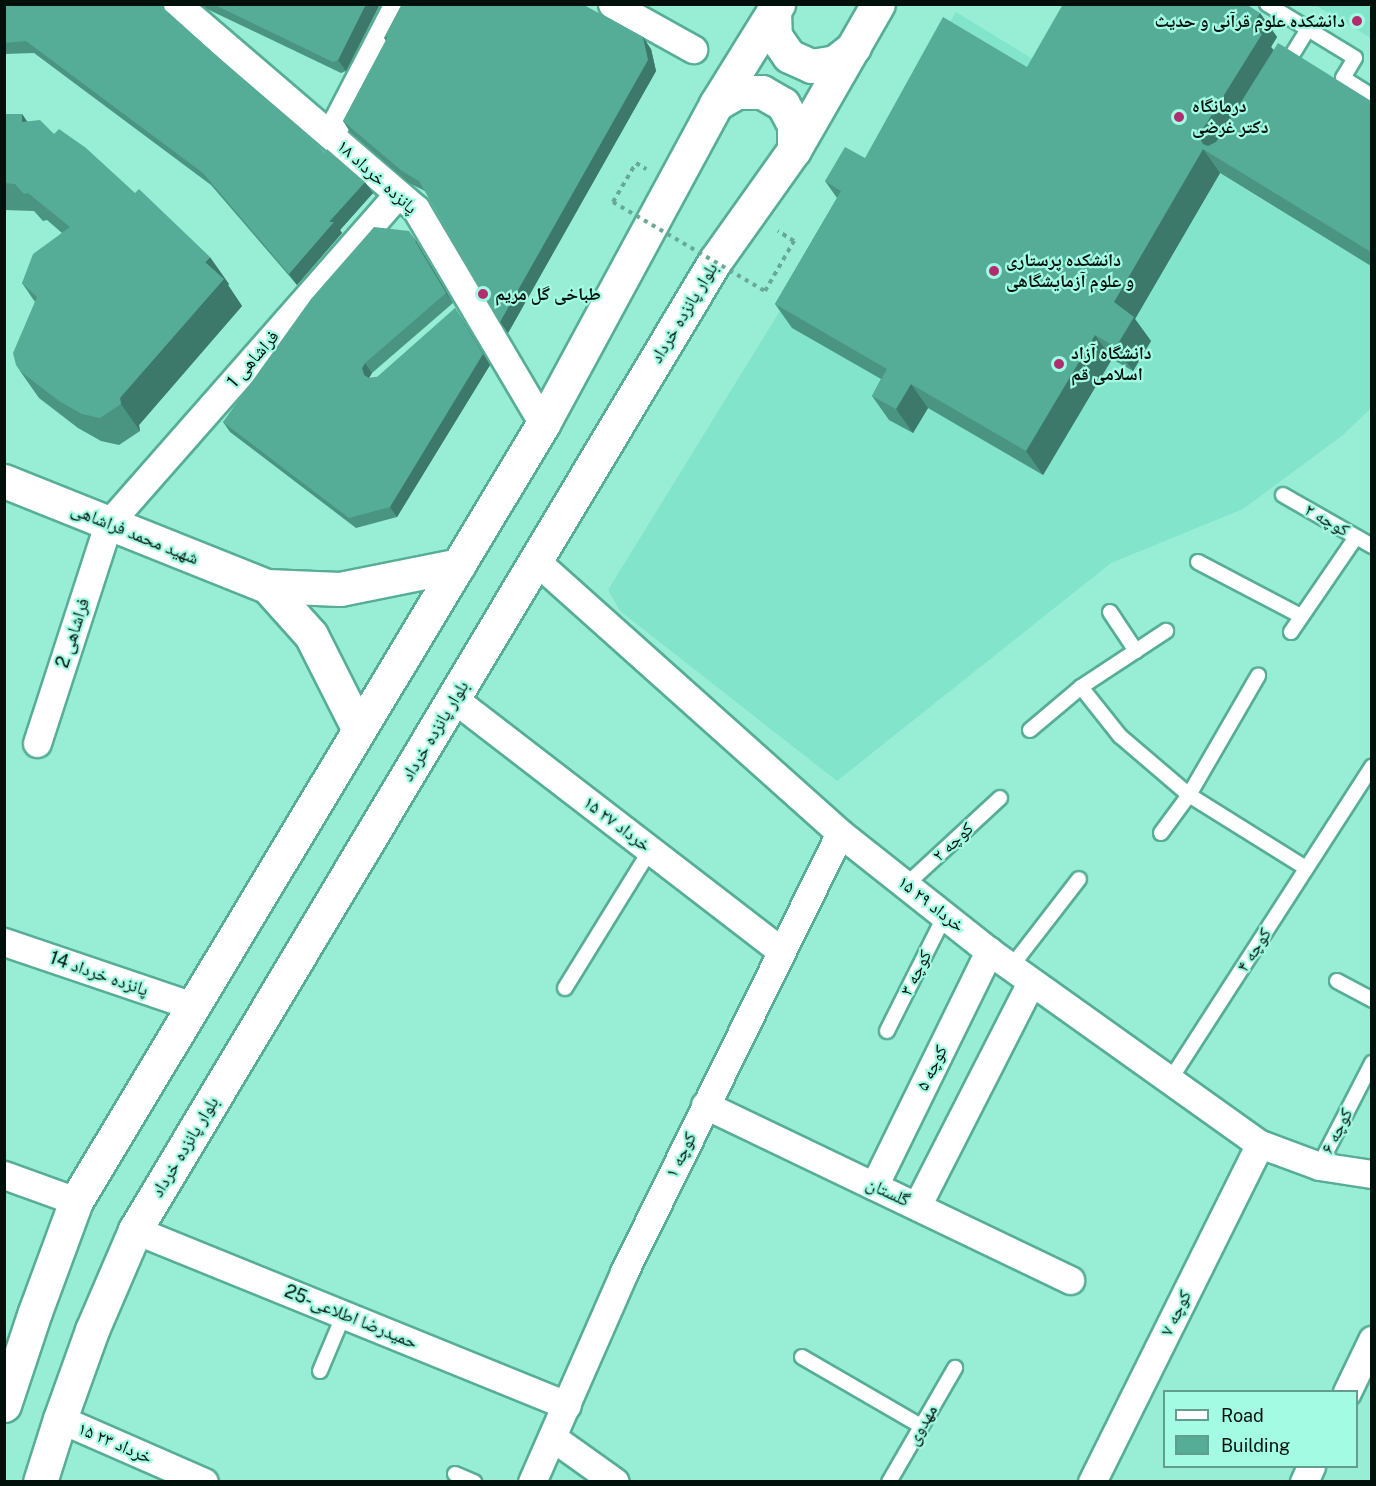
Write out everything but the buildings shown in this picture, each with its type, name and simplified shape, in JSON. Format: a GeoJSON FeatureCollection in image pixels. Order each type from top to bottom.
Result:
{"type":"FeatureCollection","features":[{"type":"Feature","properties":{"kind":"main road","name":"بلوار پانزده خرداد"},"geometry":{"type":"LineString","coordinates":[[40,1482],[92,1330],[135,1230],[714,261],[794,150],[878,4]]}},
{"type":"Feature","properties":{"kind":"main road"},"geometry":{"type":"LineString","coordinates":[[776,8],[776,36],[789,56],[811,66],[835,62],[854,47]]}},
{"type":"Feature","properties":{"kind":"main road"},"geometry":{"type":"LineString","coordinates":[[4,1405],[76,1201],[543,424],[716,104],[776,8]]}},
{"type":"Feature","properties":{"kind":"main road"},"geometry":{"type":"LineString","coordinates":[[716,104],[737,92],[762,92],[783,104],[795,125],[794,150]]}},
{"type":"Feature","properties":{"kind":"main road","name":"شهید محمد فراشاهی"},"geometry":{"type":"LineString","coordinates":[[4,481],[267,586]]}},
{"type":"Feature","properties":{"kind":"main road"},"geometry":{"type":"LineString","coordinates":[[267,586],[340,589],[459,565]]}},
{"type":"Feature","properties":{"kind":"main road"},"geometry":{"type":"LineString","coordinates":[[267,586],[311,634],[359,730]]}},
{"type":"Feature","properties":{"kind":"street","name":"پانزده خرداد ۱۸"},"geometry":{"type":"LineString","coordinates":[[177,4],[416,209],[465,304],[543,424]]}},
{"type":"Feature","properties":{"kind":"street"},"geometry":{"type":"LineString","coordinates":[[330,135],[398,4]]}},
{"type":"Feature","properties":{"kind":"street"},"geometry":{"type":"LineString","coordinates":[[612,4],[693,49]]}},
{"type":"Feature","properties":{"kind":"street","name":"فراشاهی 1"},"geometry":{"type":"LineString","coordinates":[[108,524],[398,194]]}},
{"type":"Feature","properties":{"kind":"street","name":"فراشاهی 2"},"geometry":{"type":"LineString","coordinates":[[37,743],[108,524]]}},
{"type":"Feature","properties":{"kind":"street","name":"۱۵ خرداد ۲۹"},"geometry":{"type":"LineString","coordinates":[[536,561],[840,833],[1010,967],[1260,1144],[1319,1166],[1371,1174]]}},
{"type":"Feature","properties":{"kind":"street","name":"۱۵ خرداد ۲۷"},"geometry":{"type":"LineString","coordinates":[[454,699],[780,950]]}},
{"type":"Feature","properties":{"kind":"street","name":"کوچه ۱"},"geometry":{"type":"LineString","coordinates":[[532,1482],[624,1272],[780,950],[840,833]]}},
{"type":"Feature","properties":{"kind":"street","name":"پانزده خرداد 14"},"geometry":{"type":"LineString","coordinates":[[4,942],[193,1006]]}},
{"type":"Feature","properties":{"kind":"street"},"geometry":{"type":"LineString","coordinates":[[917,1206],[1010,967]]}},
{"type":"Feature","properties":{"kind":"street","name":"کوچه ۵"},"geometry":{"type":"LineString","coordinates":[[874,1186],[1010,967]]}},
{"type":"Feature","properties":{"kind":"street","name":"گلستان"},"geometry":{"type":"LineString","coordinates":[[705,1105],[1070,1280]]}},
{"type":"Feature","properties":{"kind":"street","name":"کوچه ۷"},"geometry":{"type":"LineString","coordinates":[[1092,1482],[1260,1144]]}},
{"type":"Feature","properties":{"kind":"street"},"geometry":{"type":"LineString","coordinates":[[4,1175],[76,1201]]}},
{"type":"Feature","properties":{"kind":"street","name":"حمیدرضا اطلاعی-25"},"geometry":{"type":"LineString","coordinates":[[135,1230],[567,1406]]}},
{"type":"Feature","properties":{"kind":"street"},"geometry":{"type":"LineString","coordinates":[[1348,1390],[1371,1340]]}},
{"type":"Feature","properties":{"kind":"street","name":"۱۵ خرداد ۲۳"},"geometry":{"type":"LineString","coordinates":[[60,1419],[204,1482]]}},
{"type":"Feature","properties":{"kind":"street"},"geometry":{"type":"LineString","coordinates":[[552,1437],[615,1482]]}},
{"type":"Feature","properties":{"kind":"street"},"geometry":{"type":"LineString","coordinates":[[1304,1482],[1311,1468]]}},
{"type":"Feature","properties":{"kind":"lane"},"geometry":{"type":"LineString","coordinates":[[1267,4],[1355,58],[1343,78],[1371,96]]}},
{"type":"Feature","properties":{"kind":"lane"},"geometry":{"type":"LineString","coordinates":[[1276,80],[1308,30]]}},
{"type":"Feature","properties":{"kind":"lane","name":"کوچه ۲"},"geometry":{"type":"LineString","coordinates":[[1283,495],[1371,546]]}},
{"type":"Feature","properties":{"kind":"lane"},"geometry":{"type":"LineString","coordinates":[[1291,632],[1356,537]]}},
{"type":"Feature","properties":{"kind":"lane"},"geometry":{"type":"LineString","coordinates":[[1198,562],[1301,616]]}},
{"type":"Feature","properties":{"kind":"lane"},"geometry":{"type":"LineString","coordinates":[[1110,612],[1136,651]]}},
{"type":"Feature","properties":{"kind":"lane"},"geometry":{"type":"LineString","coordinates":[[1030,730],[1081,687],[1166,631]]}},
{"type":"Feature","properties":{"kind":"lane"},"geometry":{"type":"LineString","coordinates":[[1161,833],[1189,795],[1258,676]]}},
{"type":"Feature","properties":{"kind":"lane"},"geometry":{"type":"LineString","coordinates":[[1081,687],[1120,736],[1189,795],[1306,868]]}},
{"type":"Feature","properties":{"kind":"lane","name":"کوچه ۴"},"geometry":{"type":"LineString","coordinates":[[1170,1080],[1338,821],[1371,766]]}},
{"type":"Feature","properties":{"kind":"lane","name":"کوچه ۲"},"geometry":{"type":"LineString","coordinates":[[906,885],[1000,798]]}},
{"type":"Feature","properties":{"kind":"lane"},"geometry":{"type":"LineString","coordinates":[[565,987],[651,849]]}},
{"type":"Feature","properties":{"kind":"lane"},"geometry":{"type":"LineString","coordinates":[[1010,967],[1079,879]]}},
{"type":"Feature","properties":{"kind":"lane","name":"کوچه ۳"},"geometry":{"type":"LineString","coordinates":[[887,1031],[945,915]]}},
{"type":"Feature","properties":{"kind":"lane"},"geometry":{"type":"LineString","coordinates":[[1337,981],[1371,1000]]}},
{"type":"Feature","properties":{"kind":"lane","name":"کوچه ۶"},"geometry":{"type":"LineString","coordinates":[[1319,1166],[1371,1063]]}},
{"type":"Feature","properties":{"kind":"lane"},"geometry":{"type":"LineString","coordinates":[[320,1371],[344,1314]]}},
{"type":"Feature","properties":{"kind":"lane"},"geometry":{"type":"LineString","coordinates":[[802,1357],[921,1426]]}},
{"type":"Feature","properties":{"kind":"lane","name":"مهدوی"},"geometry":{"type":"LineString","coordinates":[[889,1482],[955,1368]]}},
{"type":"Feature","properties":{"kind":"lane"},"geometry":{"type":"LineString","coordinates":[[455,1474],[474,1482]]}},
{"type":"Feature","properties":{"kind":"path"},"geometry":{"type":"LineString","coordinates":[[636,163],[613,202],[765,291],[794,241]]}},
{"type":"Feature","properties":{"kind":"shaded area","name":"دانشکده علوم قرآنی و حدیث"},"geometry":{"type":"Polygon","coordinates":[[[1315,5],[1371,5],[1371,38],[1315,5]]]}},
{"type":"Feature","properties":{"kind":"shaded area","name":"دانشگاه آزاد اسلامی قم"},"geometry":{"type":"Polygon","coordinates":[[[956,12],[1371,266],[1371,408],[1343,435],[1243,509],[1111,563],[837,781],[620,611],[608,590],[775,319],[956,12]]]}},
{"type":"Feature","properties":{"kind":"place","name":"دانشکده علوم قرآنی و حدیث"},"geometry":{"type":"Point","coordinates":[1357,21]}},
{"type":"Feature","properties":{"kind":"place","name":"درمانگاه دکتر غرضی"},"geometry":{"type":"Point","coordinates":[1179,117]}},
{"type":"Feature","properties":{"kind":"place","name":"دانشکده پرستاری و علوم آزمایشگاهی"},"geometry":{"type":"Point","coordinates":[994,271]}},
{"type":"Feature","properties":{"kind":"place","name":"طباخی گل مریم"},"geometry":{"type":"Point","coordinates":[483,294]}},
{"type":"Feature","properties":{"kind":"place","name":"دانشگاه آزاد اسلامی قم"},"geometry":{"type":"Point","coordinates":[1059,364]}}]}
